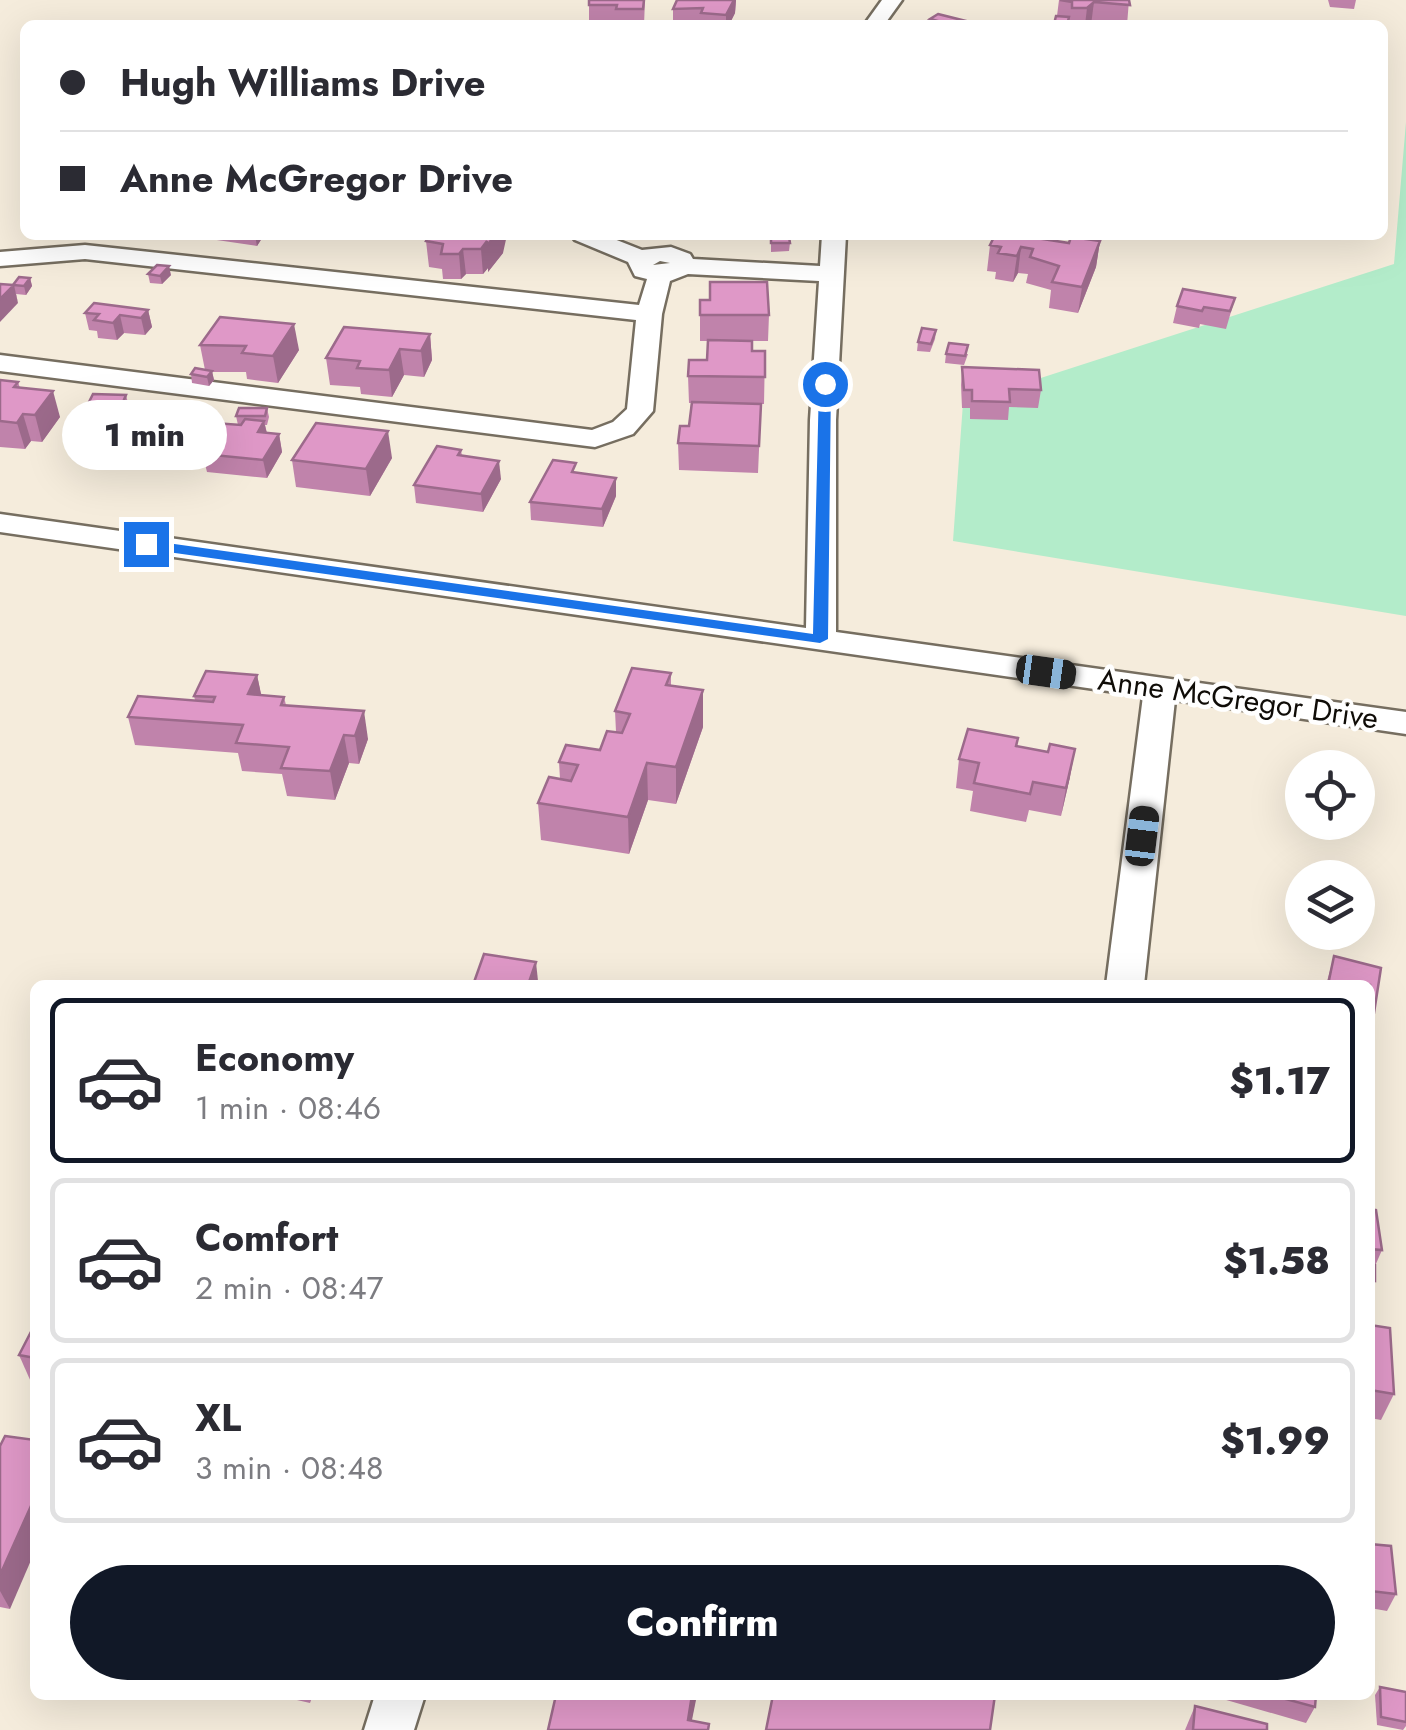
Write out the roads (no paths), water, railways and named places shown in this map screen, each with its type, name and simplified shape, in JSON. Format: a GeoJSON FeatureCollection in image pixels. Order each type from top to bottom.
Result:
{"type":"FeatureCollection","features":[{"type":"Feature","properties":{"kind":"street"},"geometry":{"type":"LineString","coordinates":[[600,240],[663,258],[832,274]]}},
{"type":"Feature","properties":{"kind":"street"},"geometry":{"type":"LineString","coordinates":[[820,639],[823,420],[834,240]]}},
{"type":"Feature","properties":{"kind":"street"},"geometry":{"type":"LineString","coordinates":[[0,258],[64,252],[121,255],[649,314]]}},
{"type":"Feature","properties":{"kind":"street"},"geometry":{"type":"LineString","coordinates":[[0,363],[595,439],[623,428],[640,410],[649,314],[663,258]]}},
{"type":"Feature","properties":{"kind":"street","name":"Anne McGregor Drive"},"geometry":{"type":"LineString","coordinates":[[0,523],[1406,723]]}},
{"type":"Feature","properties":{"kind":"street"},"geometry":{"type":"LineString","coordinates":[[1126,980],[1160,688]]}},
{"type":"Feature","properties":{"kind":"street"},"geometry":{"type":"LineString","coordinates":[[389,1730],[398,1700]]}}]}
